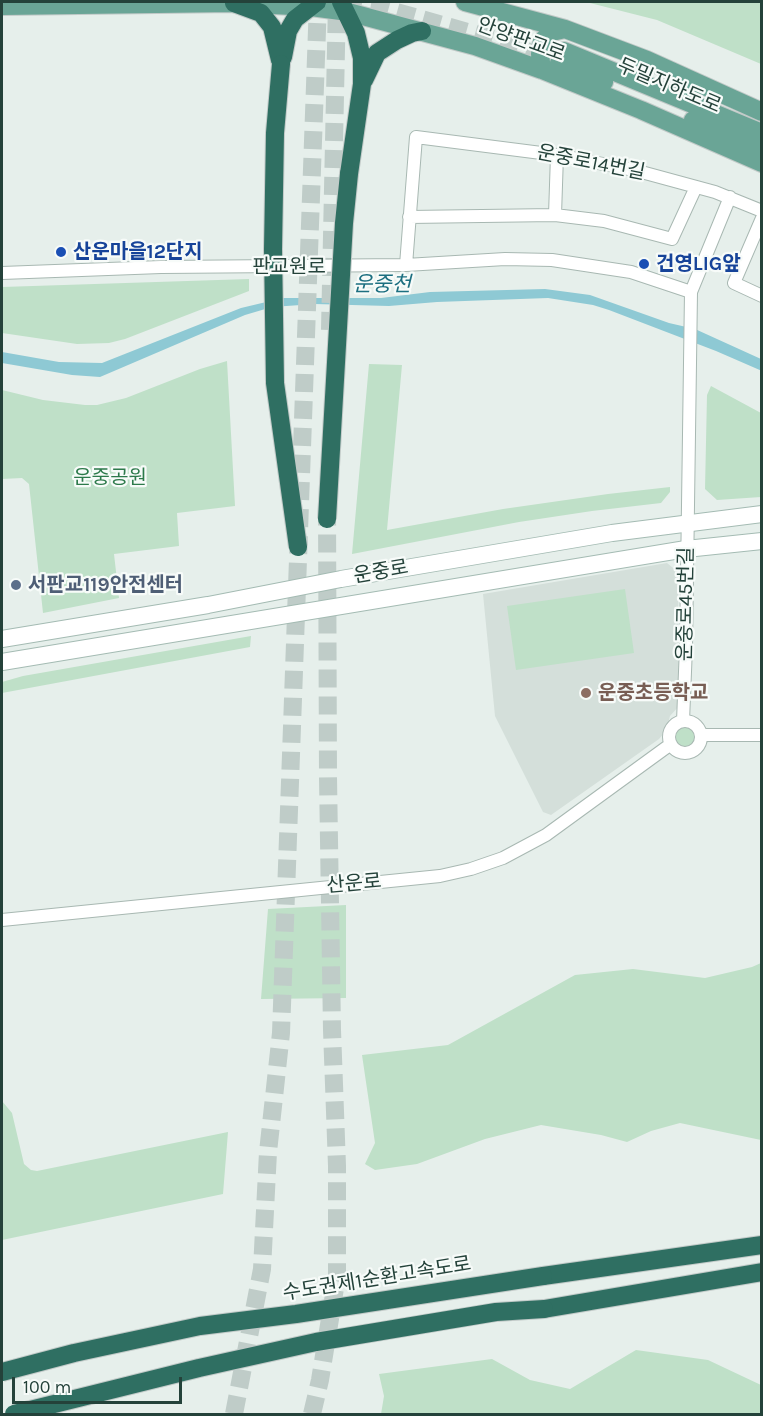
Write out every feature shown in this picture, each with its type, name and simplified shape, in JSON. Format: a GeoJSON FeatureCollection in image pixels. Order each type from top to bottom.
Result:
{"type":"FeatureCollection","features":[{"type":"Feature","properties":{"kind":"highway"},"geometry":{"type":"LineString","coordinates":[[234,3],[261,13],[272,27],[281,64]]}},
{"type":"Feature","properties":{"kind":"highway"},"geometry":{"type":"LineString","coordinates":[[298,547],[275,383],[274,133],[281,64],[288,32],[295,19],[314,4]]}},
{"type":"Feature","properties":{"kind":"highway"},"geometry":{"type":"LineString","coordinates":[[327,519],[344,223],[362,84],[360,46],[345,7]]}},
{"type":"Feature","properties":{"kind":"highway"},"geometry":{"type":"LineString","coordinates":[[362,84],[377,53],[397,40],[422,31]]}},
{"type":"Feature","properties":{"kind":"highway","name":"수도권제1순환고속도로"},"geometry":{"type":"LineString","coordinates":[[2,1372],[74,1353],[200,1326],[296,1314],[762,1245]]}},
{"type":"Feature","properties":{"kind":"highway"},"geometry":{"type":"LineString","coordinates":[[14,1414],[199,1368],[316,1342],[496,1312],[544,1309],[762,1272]]}},
{"type":"Feature","properties":{"kind":"main road","name":"안양판교로"},"geometry":{"type":"LineString","coordinates":[[2,6],[108,2],[314,4],[345,7],[475,46],[542,70],[762,163]]}},
{"type":"Feature","properties":{"kind":"main road","name":"안양판교로"},"geometry":{"type":"LineString","coordinates":[[465,2],[565,29],[647,60],[762,112]]}},
{"type":"Feature","properties":{"kind":"main road"},"geometry":{"type":"LineString","coordinates":[[542,70],[540,54],[542,41],[552,32],[565,29]]}},
{"type":"Feature","properties":{"kind":"main road","name":"두밀지하도로"},"geometry":{"type":"LineString","coordinates":[[762,133],[561,57],[762,150]]}},
{"type":"Feature","properties":{"kind":"main road","name":"운중로"},"geometry":{"type":"LineString","coordinates":[[2,639],[208,605],[341,579],[580,538],[762,514]]}},
{"type":"Feature","properties":{"kind":"main road","name":"운중로"},"geometry":{"type":"LineString","coordinates":[[2,662],[686,549],[762,541]]}},
{"type":"Feature","properties":{"kind":"street","name":"운중로14번길"},"geometry":{"type":"LineString","coordinates":[[409,217],[416,137],[557,155],[634,170],[730,197],[762,211]]}},
{"type":"Feature","properties":{"kind":"street"},"geometry":{"type":"LineString","coordinates":[[555,215],[557,155]]}},
{"type":"Feature","properties":{"kind":"street"},"geometry":{"type":"LineString","coordinates":[[406,265],[409,217],[555,215],[604,221],[672,239],[696,187]]}},
{"type":"Feature","properties":{"kind":"street"},"geometry":{"type":"LineString","coordinates":[[687,523],[691,292],[730,197]]}},
{"type":"Feature","properties":{"kind":"street"},"geometry":{"type":"LineString","coordinates":[[762,218],[734,283],[762,296]]}},
{"type":"Feature","properties":{"kind":"street","name":"판교원로"},"geometry":{"type":"LineString","coordinates":[[2,273],[161,267],[406,265],[505,259],[552,260],[631,272],[691,292]]}},
{"type":"Feature","properties":{"kind":"street","name":"운중로45번길"},"geometry":{"type":"LineString","coordinates":[[683,721],[687,523]]}},
{"type":"Feature","properties":{"kind":"street"},"geometry":{"type":"LineString","coordinates":[[683,721],[696,726],[701,735],[699,744],[692,751],[682,753],[674,748],[669,740],[671,730],[683,721]]}},
{"type":"Feature","properties":{"kind":"street"},"geometry":{"type":"LineString","coordinates":[[701,735],[762,735]]}},
{"type":"Feature","properties":{"kind":"street","name":"산운로"},"geometry":{"type":"LineString","coordinates":[[2,920],[440,876],[471,869],[510,854],[546,835],[671,744]]}},
{"type":"Feature","properties":{"kind":"shaded area","name":"운중초등학교"},"geometry":{"type":"Polygon","coordinates":[[[667,563],[678,572],[679,706],[670,716],[666,731],[659,739],[551,815],[543,812],[495,716],[483,594],[667,563]]]}},
{"type":"Feature","properties":{"kind":"green space"},"geometry":{"type":"Polygon","coordinates":[[[586,2],[761,2],[761,64],[657,20],[586,2]]]}},
{"type":"Feature","properties":{"kind":"green space"},"geometry":{"type":"Polygon","coordinates":[[[249,279],[249,291],[125,339],[109,343],[77,344],[2,333],[2,287],[249,279]]]}},
{"type":"Feature","properties":{"kind":"green space","name":"운중공원"},"geometry":{"type":"Polygon","coordinates":[[[227,361],[235,506],[177,513],[179,546],[114,554],[119,598],[43,613],[29,484],[22,478],[2,479],[2,390],[43,400],[97,405],[126,398],[227,361]]]}},
{"type":"Feature","properties":{"kind":"green space"},"geometry":{"type":"Polygon","coordinates":[[[369,364],[402,365],[387,530],[503,509],[608,494],[670,487],[670,492],[661,503],[519,522],[352,554],[369,364]]]}},
{"type":"Feature","properties":{"kind":"green space"},"geometry":{"type":"Polygon","coordinates":[[[711,386],[761,413],[761,497],[717,500],[705,489],[707,395],[711,386]]]}},
{"type":"Feature","properties":{"kind":"green space"},"geometry":{"type":"Polygon","coordinates":[[[625,589],[634,653],[516,670],[507,606],[625,589]]]}},
{"type":"Feature","properties":{"kind":"green space"},"geometry":{"type":"Polygon","coordinates":[[[251,636],[250,647],[2,693],[2,682],[23,676],[251,636]]]}},
{"type":"Feature","properties":{"kind":"green space"},"geometry":{"type":"Polygon","coordinates":[[[685,727],[692,730],[695,737],[692,744],[685,747],[678,744],[675,737],[678,730],[685,727]]]}},
{"type":"Feature","properties":{"kind":"green space"},"geometry":{"type":"Polygon","coordinates":[[[346,905],[346,998],[261,999],[268,909],[346,905]]]}},
{"type":"Feature","properties":{"kind":"green space"},"geometry":{"type":"Polygon","coordinates":[[[761,963],[761,1140],[680,1123],[651,1131],[627,1142],[601,1135],[541,1125],[485,1139],[417,1164],[375,1170],[365,1164],[375,1143],[362,1055],[448,1045],[575,975],[633,969],[705,978],[761,963]]]}},
{"type":"Feature","properties":{"kind":"green space"},"geometry":{"type":"Polygon","coordinates":[[[2,1101],[12,1113],[24,1164],[31,1170],[37,1171],[228,1132],[223,1194],[2,1240],[2,1101]]]}},
{"type":"Feature","properties":{"kind":"green space"},"geometry":{"type":"Polygon","coordinates":[[[636,1350],[708,1360],[761,1385],[761,1414],[381,1414],[384,1396],[379,1374],[492,1359],[530,1380],[570,1389],[636,1350]]]}},
{"type":"Feature","properties":{"kind":"water"},"geometry":{"type":"Polygon","coordinates":[[[545,289],[590,295],[669,323],[695,329],[761,359],[762,371],[609,310],[593,305],[548,298],[389,306],[315,304],[272,307],[245,315],[100,377],[72,375],[2,363],[2,352],[59,362],[102,363],[241,308],[283,298],[381,298],[430,292],[545,289]]]}},
{"type":"Feature","properties":{"kind":"tunnel"},"geometry":{"type":"LineString","coordinates":[[234,1414],[262,1269],[268,1152],[281,1033],[318,2]]}},
{"type":"Feature","properties":{"kind":"tunnel"},"geometry":{"type":"LineString","coordinates":[[330,330],[337,2]]}},
{"type":"Feature","properties":{"kind":"tunnel"},"geometry":{"type":"LineString","coordinates":[[344,2],[382,8],[500,41],[553,61]]}},
{"type":"Feature","properties":{"kind":"tunnel"},"geometry":{"type":"LineString","coordinates":[[312,1414],[320,1380],[337,1276],[337,1166],[332,1030],[328,777],[327,504]]}},
{"type":"Feature","properties":{"kind":"place","name":"산운마을12단지"},"geometry":{"type":"Point","coordinates":[61,252]}},
{"type":"Feature","properties":{"kind":"place","name":"건영LIG앞"},"geometry":{"type":"Point","coordinates":[644,264]}},
{"type":"Feature","properties":{"kind":"place","name":"서판교119안전센터"},"geometry":{"type":"Point","coordinates":[16,585]}},
{"type":"Feature","properties":{"kind":"place","name":"운중초등학교"},"geometry":{"type":"Point","coordinates":[586,693]}},
{"type":"Feature","properties":{"kind":"water label","name":"운중천"},"geometry":{"type":"Point","coordinates":[382,285]}}]}
